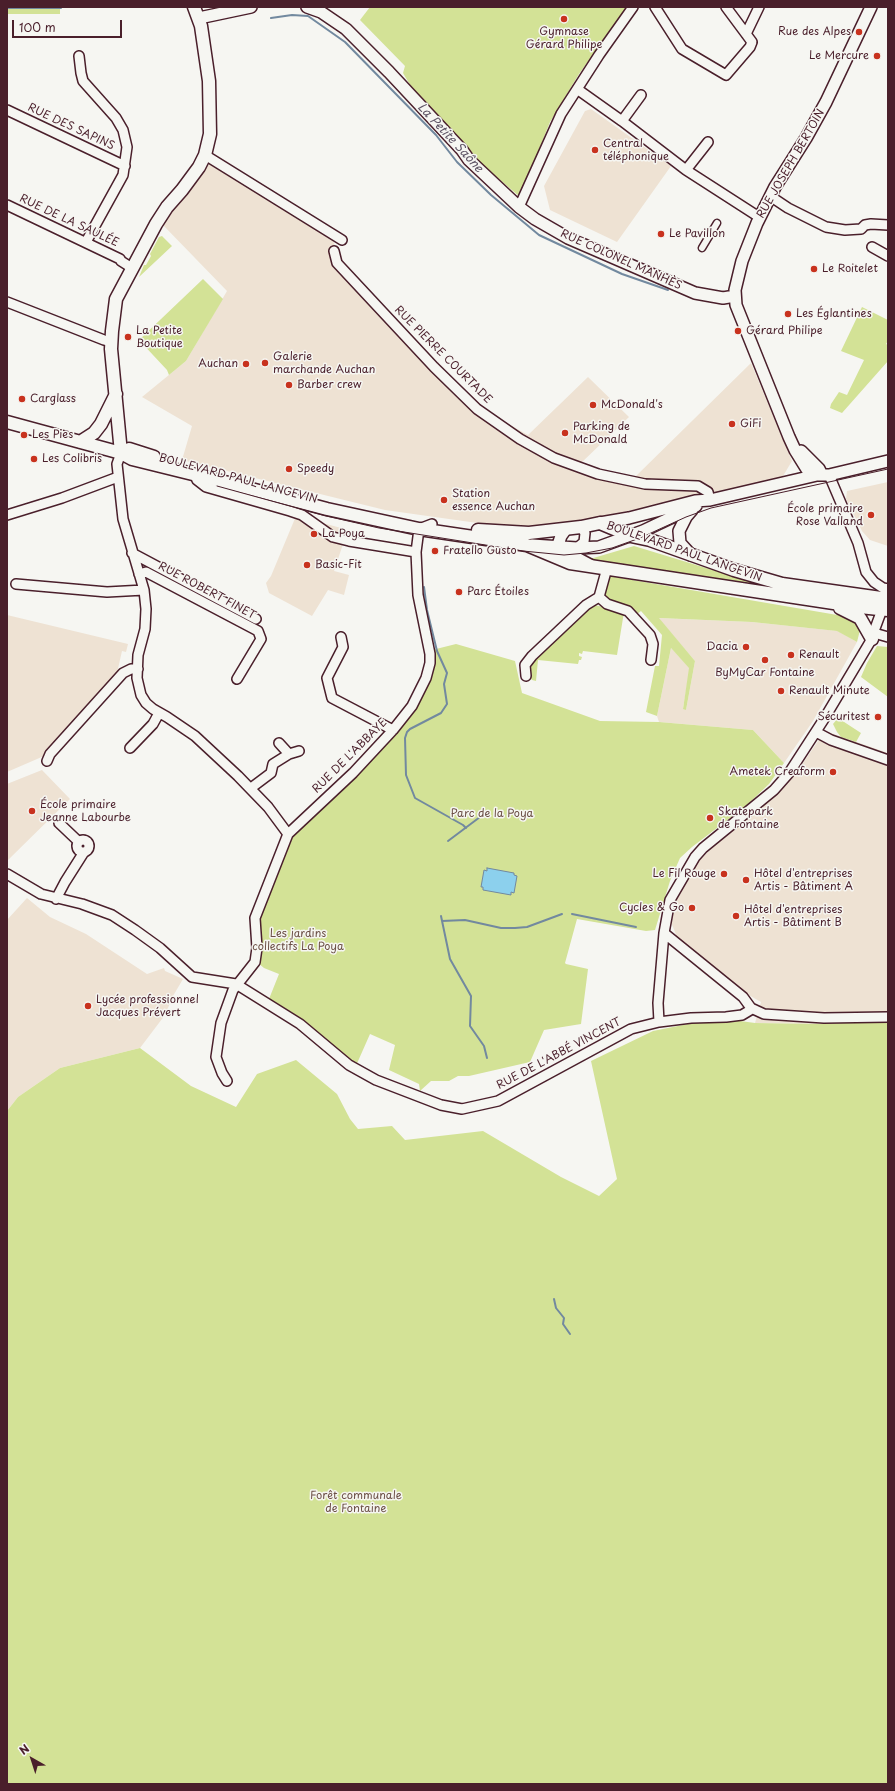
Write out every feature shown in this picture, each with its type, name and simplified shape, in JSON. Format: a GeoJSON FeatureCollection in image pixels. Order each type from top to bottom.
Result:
{"type":"FeatureCollection","features":[{"type":"Feature","properties":{"kind":"main road"},"geometry":{"type":"LineString","coordinates":[[7,422],[121,453],[117,393],[111,342],[116,299],[134,264],[167,207],[182,190],[205,155],[210,134],[209,81],[205,45],[197,12]]}},
{"type":"Feature","properties":{"kind":"main road"},"geometry":{"type":"LineString","coordinates":[[80,442],[94,433],[101,424],[117,393]]}},
{"type":"Feature","properties":{"kind":"main road","name":"BOULEVARD PAUL LANGEVIN"},"geometry":{"type":"LineString","coordinates":[[121,453],[129,449],[307,497],[466,530],[528,533],[581,527],[600,523],[631,536],[650,540],[691,555],[782,584],[886,599]]}},
{"type":"Feature","properties":{"kind":"main road","name":"BOULEVARD PAUL LANGEVIN"},"geometry":{"type":"LineString","coordinates":[[121,453],[132,459],[327,509],[420,529],[527,545],[570,563],[824,602],[886,599]]}},
{"type":"Feature","properties":{"kind":"main road"},"geometry":{"type":"LineString","coordinates":[[824,602],[860,618],[873,636]]}},
{"type":"Feature","properties":{"kind":"street"},"geometry":{"type":"LineString","coordinates":[[197,12],[251,7]]}},
{"type":"Feature","properties":{"kind":"street"},"geometry":{"type":"LineString","coordinates":[[519,207],[561,114],[598,55],[633,7]]}},
{"type":"Feature","properties":{"kind":"street"},"geometry":{"type":"LineString","coordinates":[[656,7],[682,49],[726,75],[750,47],[752,42],[726,7]]}},
{"type":"Feature","properties":{"kind":"street"},"geometry":{"type":"LineString","coordinates":[[746,34],[759,7]]}},
{"type":"Feature","properties":{"kind":"street","name":"RUE JOSEPH BERTOIN"},"geometry":{"type":"LineString","coordinates":[[823,475],[808,471],[789,437],[748,334],[735,296],[736,285],[742,261],[759,217],[826,102],[871,7]]}},
{"type":"Feature","properties":{"kind":"street","name":"RUE COLONEL MANHÈS"},"geometry":{"type":"LineString","coordinates":[[312,8],[334,20],[346,29],[389,72],[462,150],[469,160],[519,207],[535,219],[568,238],[695,293],[723,298],[735,296]]}},
{"type":"Feature","properties":{"kind":"street"},"geometry":{"type":"LineString","coordinates":[[79,56],[80,73],[83,81],[116,118],[122,130],[127,147],[123,175],[86,242]]}},
{"type":"Feature","properties":{"kind":"street"},"geometry":{"type":"LineString","coordinates":[[577,89],[622,120],[686,170],[759,217]]}},
{"type":"Feature","properties":{"kind":"street"},"geometry":{"type":"LineString","coordinates":[[622,120],[641,95]]}},
{"type":"Feature","properties":{"kind":"street","name":"RUE DES SAPINS"},"geometry":{"type":"LineString","coordinates":[[7,110],[125,166]]}},
{"type":"Feature","properties":{"kind":"street"},"geometry":{"type":"LineString","coordinates":[[686,170],[708,142]]}},
{"type":"Feature","properties":{"kind":"street"},"geometry":{"type":"LineString","coordinates":[[205,155],[342,240]]}},
{"type":"Feature","properties":{"kind":"street"},"geometry":{"type":"LineString","coordinates":[[770,196],[788,208],[826,227],[845,230],[861,229],[865,225],[871,224],[888,225]]}},
{"type":"Feature","properties":{"kind":"street","name":"RUE DE LA SAULÉE"},"geometry":{"type":"LineString","coordinates":[[7,206],[120,259],[134,264]]}},
{"type":"Feature","properties":{"kind":"street"},"geometry":{"type":"LineString","coordinates":[[702,248],[717,223]]}},
{"type":"Feature","properties":{"kind":"street"},"geometry":{"type":"LineString","coordinates":[[872,247],[888,256]]}},
{"type":"Feature","properties":{"kind":"street","name":"RUE PIERRE COURTADE"},"geometry":{"type":"LineString","coordinates":[[334,251],[337,263],[434,367],[477,409],[513,435],[554,458],[598,474],[645,484],[698,486],[708,492],[710,500]]}},
{"type":"Feature","properties":{"kind":"street"},"geometry":{"type":"LineString","coordinates":[[7,302],[111,342]]}},
{"type":"Feature","properties":{"kind":"street","name":"RUE JOSEPH BERTOIN"},"geometry":{"type":"LineString","coordinates":[[789,437],[823,475]]}},
{"type":"Feature","properties":{"kind":"street","name":"RUE JOSEPH BERTOIN"},"geometry":{"type":"LineString","coordinates":[[795,450],[798,463],[796,480]]}},
{"type":"Feature","properties":{"kind":"street"},"geometry":{"type":"LineString","coordinates":[[121,453],[117,464],[123,519],[144,590],[146,616],[145,629],[138,655],[137,678],[141,695],[146,703],[159,713],[195,736],[250,788],[268,806],[288,834]]}},
{"type":"Feature","properties":{"kind":"street"},"geometry":{"type":"LineString","coordinates":[[600,523],[629,518],[695,501],[710,500],[888,461]]}},
{"type":"Feature","properties":{"kind":"street","name":"BOULEVARD PAUL LANGEVIN"},"geometry":{"type":"LineString","coordinates":[[196,475],[197,480],[206,487],[290,510],[334,537],[416,552]]}},
{"type":"Feature","properties":{"kind":"street"},"geometry":{"type":"LineString","coordinates":[[659,1022],[658,1003],[664,933],[670,900],[695,857],[712,839],[774,790],[789,773],[816,732],[873,636],[886,599],[866,572],[858,543],[823,475]]}},
{"type":"Feature","properties":{"kind":"street"},"geometry":{"type":"LineString","coordinates":[[7,515],[62,498],[118,477]]}},
{"type":"Feature","properties":{"kind":"street"},"geometry":{"type":"LineString","coordinates":[[527,545],[557,548],[599,547],[631,536],[710,500]]}},
{"type":"Feature","properties":{"kind":"street"},"geometry":{"type":"LineString","coordinates":[[691,555],[680,543],[679,531],[686,517],[695,507]]}},
{"type":"Feature","properties":{"kind":"street"},"geometry":{"type":"LineString","coordinates":[[420,529],[432,524]]}},
{"type":"Feature","properties":{"kind":"street"},"geometry":{"type":"LineString","coordinates":[[577,548],[584,542],[585,533],[581,527]]}},
{"type":"Feature","properties":{"kind":"street","name":"RUE DE L'ABBAYE"},"geometry":{"type":"LineString","coordinates":[[227,1082],[218,1063],[216,1052],[221,1023],[236,984],[255,962],[257,948],[255,918],[288,834],[353,773],[393,730],[412,706],[423,685],[430,664],[429,644],[418,595],[416,552],[420,529]]}},
{"type":"Feature","properties":{"kind":"street"},"geometry":{"type":"LineString","coordinates":[[557,548],[561,536],[566,529]]}},
{"type":"Feature","properties":{"kind":"street","name":"BOULEVARD PAUL LANGEVIN"},"geometry":{"type":"LineString","coordinates":[[557,548],[592,566]]}},
{"type":"Feature","properties":{"kind":"street","name":"RUE ROBERT FINET"},"geometry":{"type":"LineString","coordinates":[[132,553],[256,619]]}},
{"type":"Feature","properties":{"kind":"street"},"geometry":{"type":"LineString","coordinates":[[526,676],[526,662],[586,605],[599,597],[607,568]]}},
{"type":"Feature","properties":{"kind":"street","name":"RUE ROBERT FINET"},"geometry":{"type":"LineString","coordinates":[[139,574],[146,572],[258,631],[261,639],[237,679]]}},
{"type":"Feature","properties":{"kind":"street"},"geometry":{"type":"LineString","coordinates":[[16,584],[107,592],[144,590]]}},
{"type":"Feature","properties":{"kind":"street"},"geometry":{"type":"LineString","coordinates":[[599,597],[607,604],[628,611],[650,634],[653,644],[651,660]]}},
{"type":"Feature","properties":{"kind":"street"},"geometry":{"type":"LineString","coordinates":[[341,636],[343,647],[327,678],[332,698],[393,730]]}},
{"type":"Feature","properties":{"kind":"street"},"geometry":{"type":"LineString","coordinates":[[873,636],[888,637]]}},
{"type":"Feature","properties":{"kind":"street"},"geometry":{"type":"LineString","coordinates":[[47,762],[50,754],[123,673],[131,669],[138,669]]}},
{"type":"Feature","properties":{"kind":"street"},"geometry":{"type":"LineString","coordinates":[[130,748],[153,724],[159,713]]}},
{"type":"Feature","properties":{"kind":"street"},"geometry":{"type":"LineString","coordinates":[[816,732],[831,740],[888,760]]}},
{"type":"Feature","properties":{"kind":"street"},"geometry":{"type":"LineString","coordinates":[[279,743],[289,754]]}},
{"type":"Feature","properties":{"kind":"street"},"geometry":{"type":"LineString","coordinates":[[250,788],[271,772],[273,764],[289,754],[299,751]]}},
{"type":"Feature","properties":{"kind":"street"},"geometry":{"type":"LineString","coordinates":[[56,899],[64,882],[84,852],[88,850],[88,844],[83,840],[79,842],[59,823]]}},
{"type":"Feature","properties":{"kind":"street"},"geometry":{"type":"LineString","coordinates":[[7,874],[41,894],[56,899],[82,904],[112,915],[160,948],[192,977],[236,984]]}},
{"type":"Feature","properties":{"kind":"street"},"geometry":{"type":"LineString","coordinates":[[664,933],[743,997],[752,1009],[764,1014],[824,1018],[888,1017]]}},
{"type":"Feature","properties":{"kind":"street","name":"RUE DE L'ABBÉ VINCENT"},"geometry":{"type":"LineString","coordinates":[[236,984],[300,1024],[349,1065],[376,1080],[441,1105],[462,1109],[498,1101],[631,1029],[659,1022],[691,1018],[726,1017],[742,1014],[752,1009]]}},
{"type":"Feature","properties":{"kind":"shaded area"},"geometry":{"type":"Polygon","coordinates":[[[591,109],[671,166],[617,242],[550,210],[544,186],[585,111],[591,109]]]}},
{"type":"Feature","properties":{"kind":"shaded area"},"geometry":{"type":"Polygon","coordinates":[[[210,163],[332,238],[340,258],[435,364],[480,408],[528,435],[588,377],[629,417],[580,464],[635,477],[751,363],[792,461],[783,476],[758,483],[591,519],[562,524],[513,528],[385,510],[182,460],[192,426],[142,397],[186,361],[227,291],[162,224],[210,163]]]}},
{"type":"Feature","properties":{"kind":"shaded area","name":"École primaire Rose Valland"},"geometry":{"type":"Polygon","coordinates":[[[888,482],[888,546],[870,540],[862,531],[846,499],[847,491],[888,482]]]}},
{"type":"Feature","properties":{"kind":"shaded area"},"geometry":{"type":"Polygon","coordinates":[[[296,516],[345,529],[343,544],[334,571],[349,575],[344,595],[328,590],[312,616],[269,593],[266,583],[271,576],[296,516]]]}},
{"type":"Feature","properties":{"kind":"shaded area"},"geometry":{"type":"Polygon","coordinates":[[[7,615],[128,644],[126,652],[122,651],[117,673],[44,756],[7,772],[7,615]]]}},
{"type":"Feature","properties":{"kind":"shaded area"},"geometry":{"type":"Polygon","coordinates":[[[658,618],[752,622],[838,631],[857,642],[813,721],[784,763],[753,730],[659,722],[657,716],[671,648],[690,668],[683,708],[686,710],[695,661],[658,618]]]}},
{"type":"Feature","properties":{"kind":"shaded area"},"geometry":{"type":"Polygon","coordinates":[[[825,731],[888,753],[888,1021],[819,1024],[755,1023],[761,1002],[747,994],[677,937],[671,922],[672,909],[679,893],[695,865],[713,847],[777,794],[796,773],[825,731]]]}},
{"type":"Feature","properties":{"kind":"shaded area","name":"École primaire Jeanne Labourbe"},"geometry":{"type":"Polygon","coordinates":[[[42,770],[70,799],[7,861],[7,784],[42,770]]]}},
{"type":"Feature","properties":{"kind":"shaded area","name":"Lycée professionnel Jacques Prévert"},"geometry":{"type":"Polygon","coordinates":[[[27,898],[50,917],[86,934],[147,974],[164,968],[165,971],[183,979],[173,996],[165,1015],[140,1048],[60,1068],[18,1097],[7,1111],[7,920],[27,898]]]}},
{"type":"Feature","properties":{"kind":"green space"},"geometry":{"type":"Polygon","coordinates":[[[7,7],[60,7],[60,14],[7,14],[7,7]]]}},
{"type":"Feature","properties":{"kind":"green space"},"geometry":{"type":"Polygon","coordinates":[[[370,7],[627,7],[579,74],[550,122],[520,197],[478,161],[419,100],[403,73],[405,66],[360,20],[370,7]]]}},
{"type":"Feature","properties":{"kind":"green space"},"geometry":{"type":"Polygon","coordinates":[[[162,236],[172,246],[139,277],[144,265],[146,265],[151,256],[150,254],[159,237],[162,236]]]}},
{"type":"Feature","properties":{"kind":"green space"},"geometry":{"type":"Polygon","coordinates":[[[203,279],[223,299],[186,361],[169,375],[167,370],[139,340],[203,279]]]}},
{"type":"Feature","properties":{"kind":"green space"},"geometry":{"type":"Polygon","coordinates":[[[862,307],[888,320],[888,341],[886,344],[888,345],[888,361],[842,413],[830,408],[839,392],[847,395],[864,360],[841,351],[862,307]]]}},
{"type":"Feature","properties":{"kind":"green space"},"geometry":{"type":"Polygon","coordinates":[[[634,546],[765,586],[762,588],[593,562],[590,559],[634,546]]]}},
{"type":"Feature","properties":{"kind":"green space"},"geometry":{"type":"Polygon","coordinates":[[[609,576],[849,617],[856,622],[860,630],[857,642],[837,631],[752,622],[659,618],[695,661],[686,710],[683,709],[689,668],[671,648],[657,716],[646,712],[655,666],[659,666],[662,635],[641,611],[636,615],[607,598],[603,592],[609,576]]]}},
{"type":"Feature","properties":{"kind":"green space"},"geometry":{"type":"Polygon","coordinates":[[[590,605],[624,612],[617,655],[583,651],[582,654],[579,653],[579,656],[582,657],[578,664],[538,660],[536,681],[532,680],[529,676],[530,661],[590,605]]]}},
{"type":"Feature","properties":{"kind":"green space","name":"Parc de la Poya"},"geometry":{"type":"Polygon","coordinates":[[[456,644],[515,661],[522,693],[600,721],[659,722],[753,730],[784,763],[769,784],[747,805],[680,858],[670,881],[655,930],[646,931],[577,919],[565,963],[588,969],[581,1024],[544,1030],[530,1062],[469,1076],[458,1076],[449,1081],[431,1081],[420,1091],[419,1084],[389,1070],[395,1045],[370,1034],[355,1068],[269,999],[279,974],[264,968],[258,963],[257,924],[285,843],[333,799],[415,710],[432,650],[456,644]]]}},
{"type":"Feature","properties":{"kind":"green space"},"geometry":{"type":"Polygon","coordinates":[[[877,646],[888,647],[888,697],[861,677],[877,646]]]}},
{"type":"Feature","properties":{"kind":"green space"},"geometry":{"type":"Polygon","coordinates":[[[838,718],[861,733],[856,742],[841,737],[837,732],[833,724],[838,718]]]}},
{"type":"Feature","properties":{"kind":"green space","name":"Forêt communale de Fontaine"},"geometry":{"type":"Polygon","coordinates":[[[718,1018],[755,1023],[819,1024],[888,1021],[888,1784],[7,1784],[7,1111],[18,1097],[60,1068],[140,1048],[191,1086],[236,1107],[257,1074],[296,1060],[337,1094],[350,1119],[358,1129],[392,1126],[405,1140],[483,1131],[561,1177],[599,1196],[617,1179],[591,1061],[653,1031],[718,1018]]]}},
{"type":"Feature","properties":{"kind":"water"},"geometry":{"type":"Polygon","coordinates":[[[487,868],[514,873],[514,875],[517,876],[514,893],[511,892],[511,895],[483,890],[483,887],[481,887],[484,870],[487,871],[487,868]]]}},
{"type":"Feature","properties":{"kind":"waterway","name":"La Petite Saône"},"geometry":{"type":"LineString","coordinates":[[7,8],[61,8]]}},
{"type":"Feature","properties":{"kind":"waterway","name":"La Petite Saône"},"geometry":{"type":"LineString","coordinates":[[271,18],[292,15],[308,16],[345,42],[436,135],[457,162],[491,195],[539,235],[622,274],[668,290]]}},
{"type":"Feature","properties":{"kind":"waterway","name":"La Petite Saône"},"geometry":{"type":"LineString","coordinates":[[424,587],[427,610],[437,651],[447,673],[444,684],[447,704],[441,713],[407,732],[405,738],[406,775],[415,798],[466,828]]}},
{"type":"Feature","properties":{"kind":"waterway","name":"La Petite Saône"},"geometry":{"type":"LineString","coordinates":[[448,841],[484,814]]}},
{"type":"Feature","properties":{"kind":"waterway"},"geometry":{"type":"LineString","coordinates":[[442,921],[465,920],[501,928],[515,928],[527,927],[562,914]]}},
{"type":"Feature","properties":{"kind":"waterway"},"geometry":{"type":"LineString","coordinates":[[572,914],[636,927]]}},
{"type":"Feature","properties":{"kind":"waterway","name":"La Petite Saône"},"geometry":{"type":"LineString","coordinates":[[441,916],[450,959],[471,996],[470,1026],[484,1046],[487,1058]]}},
{"type":"Feature","properties":{"kind":"waterway"},"geometry":{"type":"LineString","coordinates":[[554,1299],[556,1308],[564,1318],[563,1324],[570,1334]]}},
{"type":"Feature","properties":{"kind":"tram line"},"geometry":{"type":"LineString","coordinates":[[217,486],[326,516],[379,528],[523,551],[564,555],[612,548],[640,538],[686,517],[711,508],[888,469]]}},
{"type":"Feature","properties":{"kind":"place","name":"Gymnase Gérard Philipe"},"geometry":{"type":"Point","coordinates":[564,19]}},
{"type":"Feature","properties":{"kind":"place","name":"Rue des Alpes"},"geometry":{"type":"Point","coordinates":[859,32]}},
{"type":"Feature","properties":{"kind":"place","name":"Le Mercure"},"geometry":{"type":"Point","coordinates":[877,56]}},
{"type":"Feature","properties":{"kind":"place","name":"Central téléphonique"},"geometry":{"type":"Point","coordinates":[595,150]}},
{"type":"Feature","properties":{"kind":"place","name":"Le Pavillon"},"geometry":{"type":"Point","coordinates":[661,234]}},
{"type":"Feature","properties":{"kind":"place","name":"Le Roitelet"},"geometry":{"type":"Point","coordinates":[814,269]}},
{"type":"Feature","properties":{"kind":"place","name":"Les Églantines"},"geometry":{"type":"Point","coordinates":[788,314]}},
{"type":"Feature","properties":{"kind":"place","name":"Gérard Philipe"},"geometry":{"type":"Point","coordinates":[738,331]}},
{"type":"Feature","properties":{"kind":"place","name":"La Petite Boutique"},"geometry":{"type":"Point","coordinates":[128,337]}},
{"type":"Feature","properties":{"kind":"place","name":"Galerie marchande Auchan"},"geometry":{"type":"Point","coordinates":[265,363]}},
{"type":"Feature","properties":{"kind":"place","name":"Auchan"},"geometry":{"type":"Point","coordinates":[246,364]}},
{"type":"Feature","properties":{"kind":"place","name":"Barber crew"},"geometry":{"type":"Point","coordinates":[289,385]}},
{"type":"Feature","properties":{"kind":"place","name":"Carglass"},"geometry":{"type":"Point","coordinates":[22,399]}},
{"type":"Feature","properties":{"kind":"place","name":"McDonald's"},"geometry":{"type":"Point","coordinates":[593,405]}},
{"type":"Feature","properties":{"kind":"place","name":"GiFi"},"geometry":{"type":"Point","coordinates":[732,424]}},
{"type":"Feature","properties":{"kind":"place","name":"Parking de McDonald"},"geometry":{"type":"Point","coordinates":[565,433]}},
{"type":"Feature","properties":{"kind":"place","name":"Les Pies"},"geometry":{"type":"Point","coordinates":[24,435]}},
{"type":"Feature","properties":{"kind":"place","name":"Les Colibris"},"geometry":{"type":"Point","coordinates":[34,459]}},
{"type":"Feature","properties":{"kind":"place","name":"Speedy"},"geometry":{"type":"Point","coordinates":[289,469]}},
{"type":"Feature","properties":{"kind":"place","name":"Station essence Auchan"},"geometry":{"type":"Point","coordinates":[444,500]}},
{"type":"Feature","properties":{"kind":"place","name":"École primaire Rose Valland"},"geometry":{"type":"Point","coordinates":[871,515]}},
{"type":"Feature","properties":{"kind":"place","name":"La Poya"},"geometry":{"type":"Point","coordinates":[314,534]}},
{"type":"Feature","properties":{"kind":"place","name":"Fratello Gusto"},"geometry":{"type":"Point","coordinates":[435,551]}},
{"type":"Feature","properties":{"kind":"place","name":"Basic-Fit"},"geometry":{"type":"Point","coordinates":[307,565]}},
{"type":"Feature","properties":{"kind":"place","name":"Parc Étoiles"},"geometry":{"type":"Point","coordinates":[459,592]}},
{"type":"Feature","properties":{"kind":"place","name":"Dacia"},"geometry":{"type":"Point","coordinates":[746,647]}},
{"type":"Feature","properties":{"kind":"place","name":"Renault"},"geometry":{"type":"Point","coordinates":[791,655]}},
{"type":"Feature","properties":{"kind":"place","name":"ByMyCar Fontaine"},"geometry":{"type":"Point","coordinates":[765,660]}},
{"type":"Feature","properties":{"kind":"place","name":"Renault Minute"},"geometry":{"type":"Point","coordinates":[781,691]}},
{"type":"Feature","properties":{"kind":"place","name":"Sécuritest"},"geometry":{"type":"Point","coordinates":[878,717]}},
{"type":"Feature","properties":{"kind":"place","name":"Ametek Creaform"},"geometry":{"type":"Point","coordinates":[833,772]}},
{"type":"Feature","properties":{"kind":"place","name":"École primaire Jeanne Labourbe"},"geometry":{"type":"Point","coordinates":[32,811]}},
{"type":"Feature","properties":{"kind":"place","name":"Skatepark de Fontaine"},"geometry":{"type":"Point","coordinates":[710,818]}},
{"type":"Feature","properties":{"kind":"place","name":"Le Fil Rouge"},"geometry":{"type":"Point","coordinates":[724,874]}},
{"type":"Feature","properties":{"kind":"place","name":"Hôtel d'entreprises Artis - Bâtiment A"},"geometry":{"type":"Point","coordinates":[746,880]}},
{"type":"Feature","properties":{"kind":"place","name":"Cycles & Go"},"geometry":{"type":"Point","coordinates":[692,908]}},
{"type":"Feature","properties":{"kind":"place","name":"Hôtel d'entreprises Artis - Bâtiment B"},"geometry":{"type":"Point","coordinates":[736,916]}},
{"type":"Feature","properties":{"kind":"place","name":"Lycée professionnel Jacques Prévert"},"geometry":{"type":"Point","coordinates":[88,1006]}},
{"type":"Feature","properties":{"kind":"park label","name":"Les jardins collectifs La Poya"},"geometry":{"type":"Point","coordinates":[298,940]}}]}
